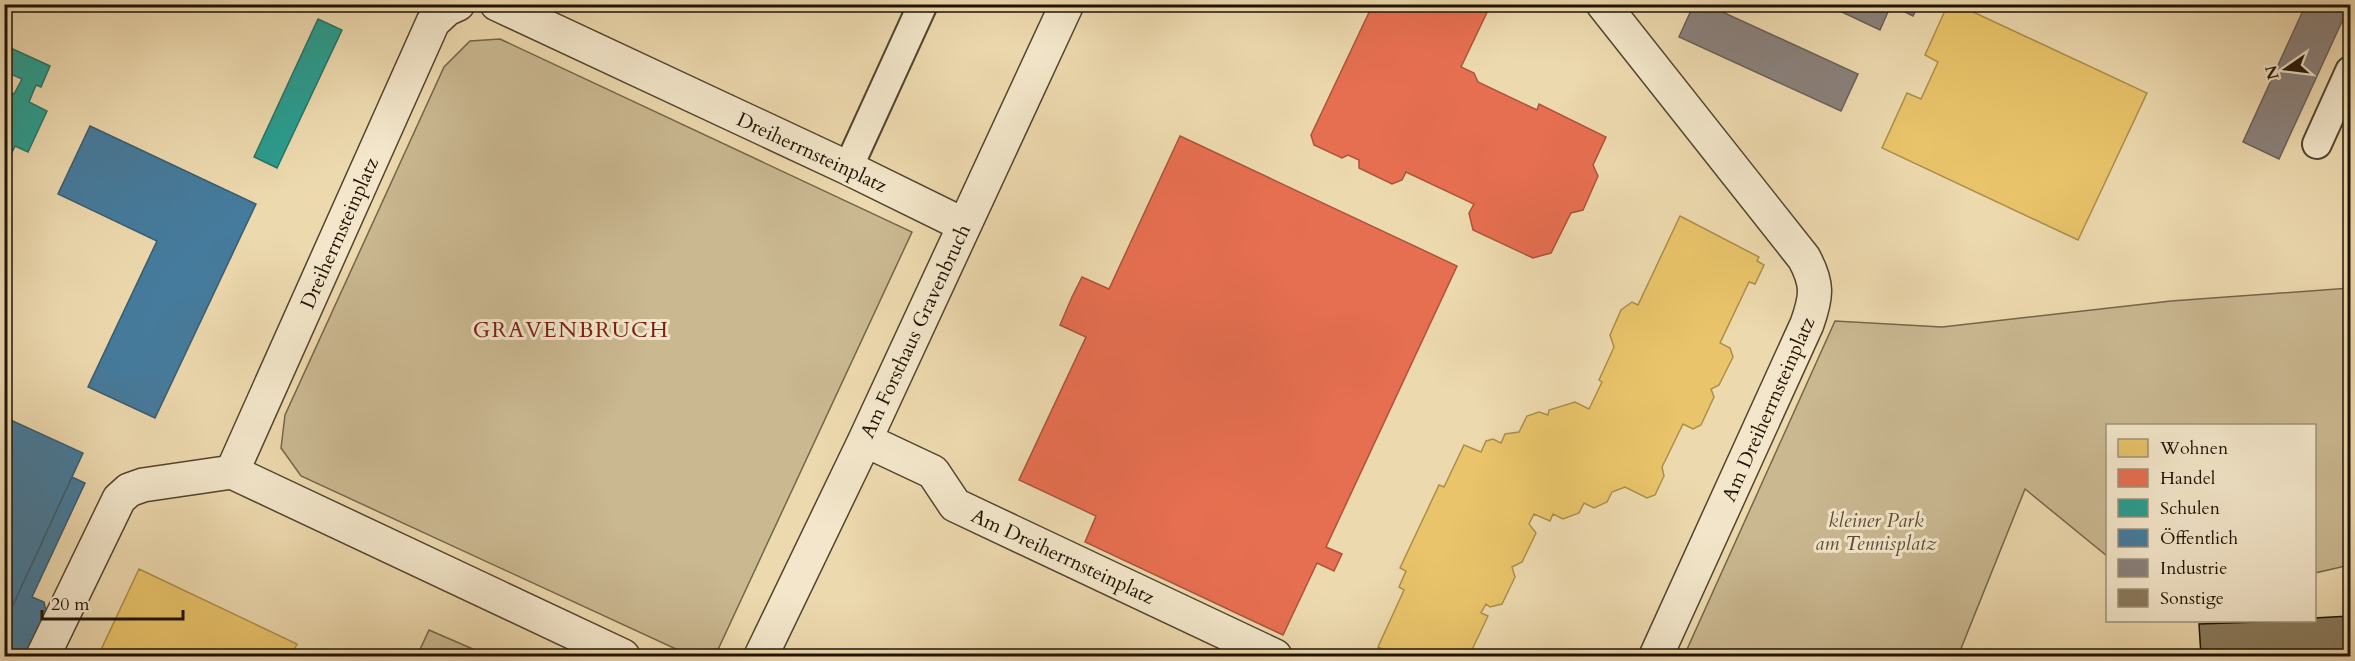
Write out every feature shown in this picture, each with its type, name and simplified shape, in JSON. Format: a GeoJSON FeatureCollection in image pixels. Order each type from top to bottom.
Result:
{"type":"FeatureCollection","features":[{"type":"Feature","properties":{"kind":"street","name":"Dreiherrnsteinplatz"},"geometry":{"type":"LineString","coordinates":[[232,472],[434,22],[447,9],[458,4]]}},
{"type":"Feature","properties":{"kind":"street","name":"Dreiherrnsteinplatz"},"geometry":{"type":"LineString","coordinates":[[497,4],[848,168],[964,225]]}},
{"type":"Feature","properties":{"kind":"street","name":"Am Forsthaus Gravenbruch"},"geometry":{"type":"LineString","coordinates":[[761,657],[865,440],[1067,4]]}},
{"type":"Feature","properties":{"kind":"street","name":"Am Dreiherrnsteinplatz"},"geometry":{"type":"LineString","coordinates":[[1603,4],[1797,249],[1811,272],[1815,285],[1815,303],[1808,324],[1656,657]]}},
{"type":"Feature","properties":{"kind":"street","name":"Am Dreiherrnsteinplatz"},"geometry":{"type":"LineString","coordinates":[[865,440],[933,472],[955,505],[1275,657]]}},
{"type":"Feature","properties":{"kind":"street"},"geometry":{"type":"LineString","coordinates":[[43,657],[119,499],[129,490],[143,485],[232,472],[623,657]]}},
{"type":"Feature","properties":{"kind":"lane"},"geometry":{"type":"LineString","coordinates":[[848,168],[923,4]]}},
{"type":"Feature","properties":{"kind":"lane"},"geometry":{"type":"LineString","coordinates":[[2317,144],[2350,71]]}},
{"type":"Feature","properties":{"kind":"green space"},"geometry":{"type":"Polygon","coordinates":[[[500,39],[912,232],[715,656],[691,656],[301,476],[281,448],[285,415],[444,67],[470,41],[500,39]]]}},
{"type":"Feature","properties":{"kind":"green space","name":"kleiner Park am Tennisplatz"},"geometry":{"type":"Polygon","coordinates":[[[2350,288],[2350,565],[2316,573],[2316,424],[2106,424],[2106,555],[2025,489],[1958,656],[1684,656],[1835,321],[1942,327],[2171,301],[2350,288]]]}},
{"type":"Feature","properties":{"kind":"green space"},"geometry":{"type":"Polygon","coordinates":[[[429,630],[489,656],[417,656],[429,630]]]}},
{"type":"Feature","properties":{"kind":"building: Wohnen"},"geometry":{"type":"Polygon","coordinates":[[[1948,4],[1956,4],[2147,93],[2078,240],[1882,148],[1907,93],[1921,99],[1938,62],[1925,55],[1948,4]]]}},
{"type":"Feature","properties":{"kind":"building: Wohnen"},"geometry":{"type":"Polygon","coordinates":[[[1680,216],[1759,257],[1757,261],[1764,265],[1755,284],[1749,282],[1720,343],[1730,348],[1733,357],[1719,385],[1711,389],[1714,397],[1701,425],[1693,429],[1683,424],[1662,467],[1664,476],[1655,495],[1647,498],[1625,487],[1612,492],[1607,502],[1594,508],[1584,503],[1579,513],[1563,519],[1553,514],[1550,521],[1534,514],[1529,524],[1536,533],[1522,562],[1512,567],[1515,577],[1502,604],[1490,607],[1486,604],[1481,613],[1488,616],[1469,656],[1397,656],[1378,647],[1404,590],[1399,587],[1406,571],[1400,568],[1439,485],[1444,487],[1464,445],[1481,452],[1486,441],[1493,439],[1501,443],[1505,434],[1519,432],[1527,416],[1539,412],[1548,415],[1549,410],[1575,402],[1589,409],[1602,382],[1599,380],[1614,347],[1610,335],[1621,310],[1632,302],[1638,305],[1680,216]]]}},
{"type":"Feature","properties":{"kind":"building: Wohnen"},"geometry":{"type":"Polygon","coordinates":[[[139,569],[297,644],[291,656],[98,656],[139,569]]]}},
{"type":"Feature","properties":{"kind":"building: Handel"},"geometry":{"type":"Polygon","coordinates":[[[1373,4],[1491,4],[1461,67],[1474,73],[1478,82],[1537,110],[1539,104],[1606,137],[1593,165],[1598,176],[1583,210],[1571,213],[1551,253],[1533,258],[1473,230],[1469,213],[1474,204],[1406,172],[1402,180],[1392,184],[1359,168],[1359,160],[1348,155],[1342,158],[1314,145],[1311,135],[1373,4]]]}},
{"type":"Feature","properties":{"kind":"building: Handel"},"geometry":{"type":"Polygon","coordinates":[[[1180,136],[1457,266],[1326,547],[1342,554],[1334,571],[1317,563],[1283,635],[1085,542],[1096,516],[1019,480],[1086,337],[1060,325],[1072,297],[1082,277],[1109,289],[1180,136]]]}},
{"type":"Feature","properties":{"kind":"building: Schulen"},"geometry":{"type":"Polygon","coordinates":[[[318,19],[342,30],[277,168],[254,157],[318,19]]]}},
{"type":"Feature","properties":{"kind":"building: Schulen"},"geometry":{"type":"Polygon","coordinates":[[[4,45],[50,66],[41,87],[36,85],[29,102],[47,111],[28,152],[15,146],[4,169],[4,89],[14,94],[22,79],[4,71],[4,45]]]}},
{"type":"Feature","properties":{"kind":"building: Öffentlich"},"geometry":{"type":"Polygon","coordinates":[[[90,126],[256,204],[155,418],[88,387],[157,241],[58,194],[90,126]]]}},
{"type":"Feature","properties":{"kind":"building: Öffentlich"},"geometry":{"type":"Polygon","coordinates":[[[4,417],[83,453],[13,605],[4,601],[4,417]]]}},
{"type":"Feature","properties":{"kind":"building: Öffentlich"},"geometry":{"type":"Polygon","coordinates":[[[72,477],[85,483],[32,597],[44,602],[48,619],[30,656],[4,656],[4,601],[13,605],[72,477]]]}},
{"type":"Feature","properties":{"kind":"building: Industrie"},"geometry":{"type":"Polygon","coordinates":[[[1694,4],[1705,4],[1858,74],[1841,111],[1679,37],[1694,4]]]}},
{"type":"Feature","properties":{"kind":"building: Industrie"},"geometry":{"type":"Polygon","coordinates":[[[1825,4],[1919,4],[1913,16],[1891,5],[1880,30],[1825,4]]]}},
{"type":"Feature","properties":{"kind":"building: Industrie"},"geometry":{"type":"Polygon","coordinates":[[[2306,4],[2350,4],[2279,159],[2243,142],[2306,4]]]}},
{"type":"Feature","properties":{"kind":"building: Sonstige"},"geometry":{"type":"Polygon","coordinates":[[[2350,616],[2350,656],[2201,656],[2199,624],[2316,622],[2316,618],[2350,616]]]}},
{"type":"Feature","properties":{"kind":"district","name":"GRAVENBRUCH"},"geometry":{"type":"Point","coordinates":[571,329]}}]}
